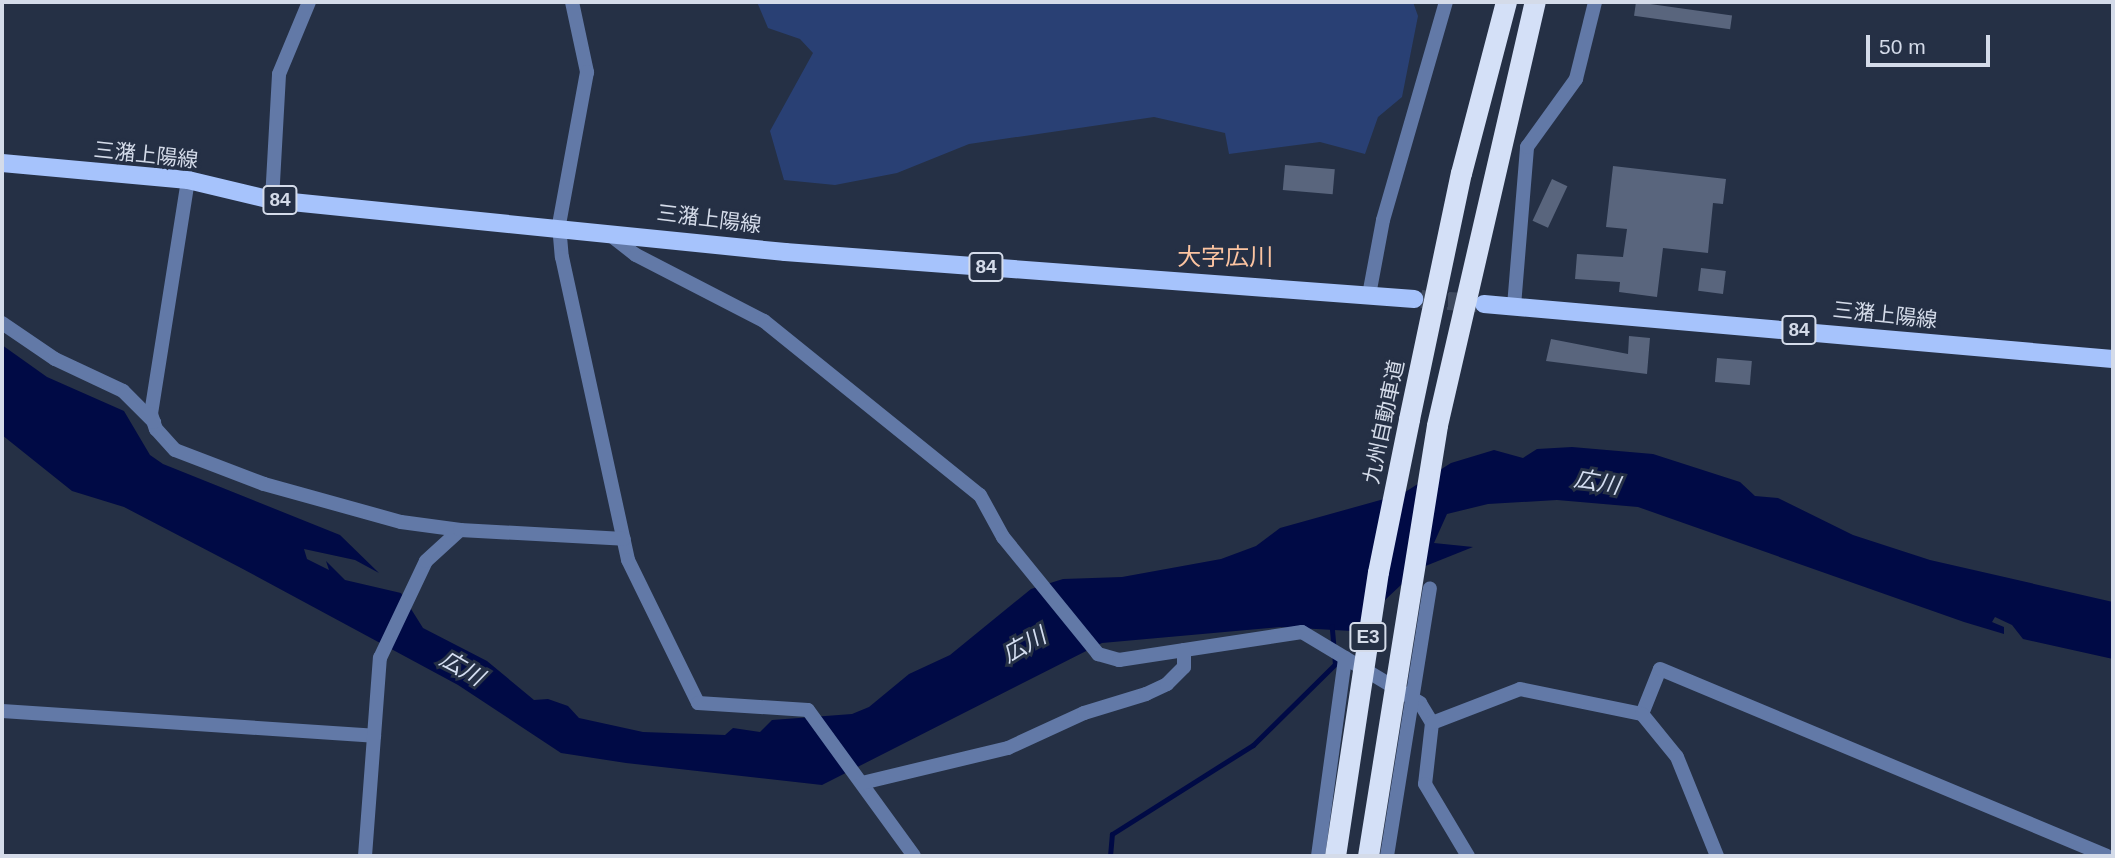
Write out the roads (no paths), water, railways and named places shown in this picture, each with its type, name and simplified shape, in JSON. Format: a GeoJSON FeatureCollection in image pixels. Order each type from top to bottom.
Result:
{"type":"FeatureCollection","features":[{"type":"Feature","properties":{"kind":"highway","name":"九州自動車道"},"geometry":{"type":"LineString","coordinates":[[1335,856],[1378,572],[1461,173],[1506,2]]}},
{"type":"Feature","properties":{"kind":"highway","name":"E3"},"geometry":{"type":"LineString","coordinates":[[1368,856],[1437,425],[1535,2]]}},
{"type":"Feature","properties":{"kind":"main road","name":"三潴上陽線"},"geometry":{"type":"LineString","coordinates":[[2,163],[188,180],[272,200],[603,229],[785,252],[1414,299]]}},
{"type":"Feature","properties":{"kind":"main road","name":"三潴上陽線"},"geometry":{"type":"LineString","coordinates":[[1484,304],[2113,359]]}},
{"type":"Feature","properties":{"kind":"street"},"geometry":{"type":"LineString","coordinates":[[272,200],[279,74],[309,2]]}},
{"type":"Feature","properties":{"kind":"street"},"geometry":{"type":"LineString","coordinates":[[572,2],[587,72],[559,225],[603,462],[624,539],[671,654],[698,703],[808,710],[915,856]]}},
{"type":"Feature","properties":{"kind":"street"},"geometry":{"type":"LineString","coordinates":[[1369,295],[1383,220],[1446,2]]}},
{"type":"Feature","properties":{"kind":"street"},"geometry":{"type":"LineString","coordinates":[[1514,306],[1527,147],[1576,79],[1595,2]]}},
{"type":"Feature","properties":{"kind":"street"},"geometry":{"type":"LineString","coordinates":[[154,422],[188,180]]}},
{"type":"Feature","properties":{"kind":"street"},"geometry":{"type":"LineString","coordinates":[[603,229],[636,255],[764,321],[980,495],[1034,579],[1098,654],[1119,660],[1302,632],[1412,698],[1432,723],[1425,784],[1468,856]]}},
{"type":"Feature","properties":{"kind":"street"},"geometry":{"type":"LineString","coordinates":[[2,323],[55,359],[123,391],[154,422],[175,450],[264,484],[401,522],[460,530],[624,539]]}},
{"type":"Feature","properties":{"kind":"street"},"geometry":{"type":"LineString","coordinates":[[365,856],[374,736],[384,653],[426,561],[460,530]]}},
{"type":"Feature","properties":{"kind":"street"},"geometry":{"type":"LineString","coordinates":[[1387,856],[1430,588]]}},
{"type":"Feature","properties":{"kind":"street"},"geometry":{"type":"LineString","coordinates":[[861,782],[1035,740],[1084,713],[1167,684],[1184,667],[1184,650]]}},
{"type":"Feature","properties":{"kind":"street"},"geometry":{"type":"LineString","coordinates":[[1318,856],[1345,658]]}},
{"type":"Feature","properties":{"kind":"street"},"geometry":{"type":"LineString","coordinates":[[1642,714],[1660,669],[2106,856]]}},
{"type":"Feature","properties":{"kind":"street"},"geometry":{"type":"LineString","coordinates":[[1432,723],[1520,689],[1642,714],[1677,757],[1717,856]]}},
{"type":"Feature","properties":{"kind":"street"},"geometry":{"type":"LineString","coordinates":[[2,711],[374,736]]}},
{"type":"Feature","properties":{"kind":"water","name":"広川"},"geometry":{"type":"Polygon","coordinates":[[[2,345],[47,377],[124,411],[150,455],[163,464],[340,535],[379,573],[355,560],[304,549],[307,559],[329,570],[326,561],[345,580],[401,593],[423,628],[487,661],[534,700],[548,699],[568,706],[579,718],[643,732],[725,735],[733,728],[760,732],[772,720],[852,714],[869,707],[909,674],[950,655],[1031,589],[1063,579],[1122,577],[1221,559],[1256,546],[1280,528],[1402,494],[1451,463],[1494,450],[1523,458],[1537,449],[1572,447],[1653,454],[1740,482],[1755,496],[1778,498],[1853,535],[1930,560],[2113,602],[2113,659],[2023,639],[2012,625],[1995,617],[1992,622],[2004,627],[2004,634],[1964,622],[1638,507],[1557,500],[1488,504],[1447,514],[1434,543],[1473,547],[1418,569],[1352,631],[1280,627],[1102,643],[822,785],[626,763],[561,753],[458,685],[241,568],[124,507],[72,491],[2,435],[2,345]]]}},
{"type":"Feature","properties":{"kind":"waterway"},"geometry":{"type":"LineString","coordinates":[[1110,856],[1112,834],[1253,745],[1335,664],[1332,626]]}},
{"type":"Feature","properties":{"kind":"tunnel"},"geometry":{"type":"LineString","coordinates":[[1421,299],[1477,303]]}},
{"type":"Feature","properties":{"kind":"district","name":"大字広川"},"geometry":{"type":"Point","coordinates":[1225,257]}}]}
